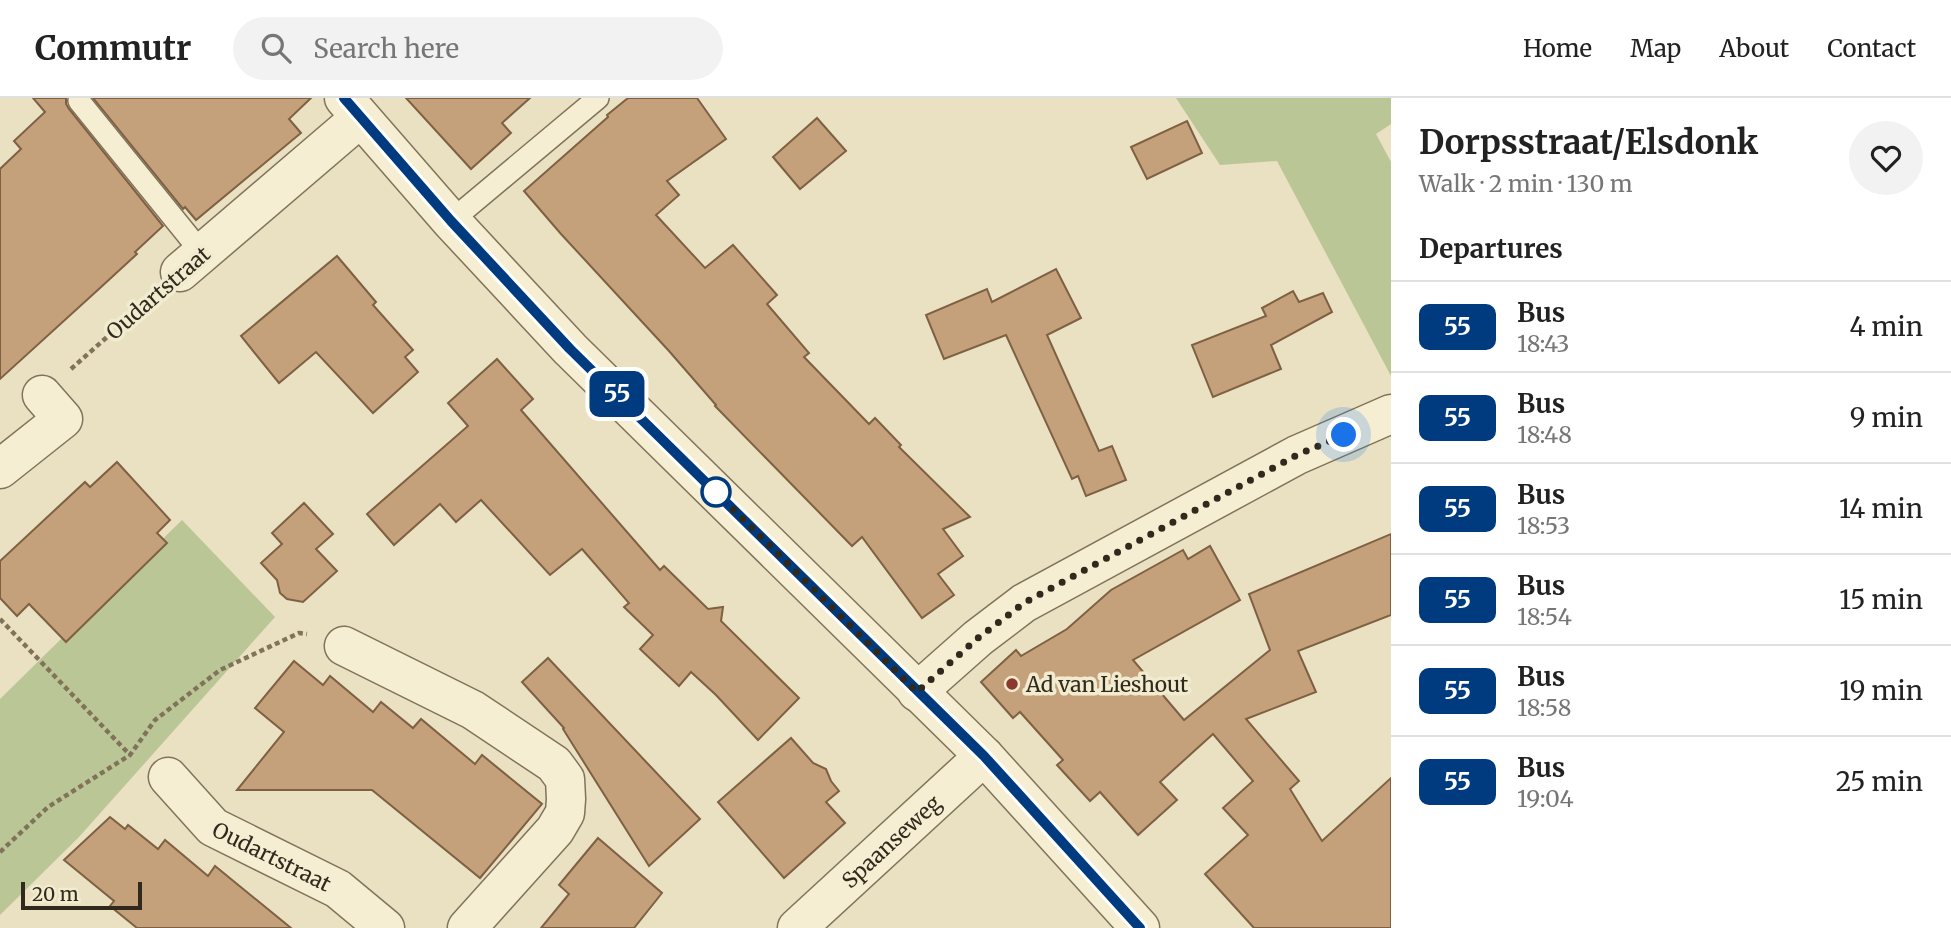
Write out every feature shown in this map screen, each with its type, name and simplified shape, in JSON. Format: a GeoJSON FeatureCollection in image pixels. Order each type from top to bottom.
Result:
{"type":"FeatureCollection","features":[{"type":"Feature","properties":{"kind":"street"},"geometry":{"type":"LineString","coordinates":[[352,108],[451,221],[570,349],[984,756],[1140,928]]}},
{"type":"Feature","properties":{"kind":"street","name":"Oudartstraat"},"geometry":{"type":"LineString","coordinates":[[191,262],[352,108]]}},
{"type":"Feature","properties":{"kind":"street"},"geometry":{"type":"LineString","coordinates":[[0,469],[63,419],[42,395]]}},
{"type":"Feature","properties":{"kind":"street"},"geometry":{"type":"LineString","coordinates":[[917,692],[978,638],[1024,603],[1297,455],[1391,414]]}},
{"type":"Feature","properties":{"kind":"street"},"geometry":{"type":"LineString","coordinates":[[344,646],[473,710],[554,764],[565,779],[565,813],[555,830],[467,928]]}},
{"type":"Feature","properties":{"kind":"street","name":"Spaanseweg"},"geometry":{"type":"LineString","coordinates":[[797,928],[984,756]]}},
{"type":"Feature","properties":{"kind":"street","name":"Oudartstraat"},"geometry":{"type":"LineString","coordinates":[[167,777],[213,827],[338,889],[386,928]]}},
{"type":"Feature","properties":{"kind":"lane"},"geometry":{"type":"LineString","coordinates":[[451,221],[598,98]]}},
{"type":"Feature","properties":{"kind":"lane"},"geometry":{"type":"LineString","coordinates":[[79,101],[191,262]]}},
{"type":"Feature","properties":{"kind":"path","name":"Oudartstraat"},"geometry":{"type":"LineString","coordinates":[[42,395],[191,262]]}},
{"type":"Feature","properties":{"kind":"path"},"geometry":{"type":"LineString","coordinates":[[0,619],[130,754],[167,777]]}},
{"type":"Feature","properties":{"kind":"path"},"geometry":{"type":"LineString","coordinates":[[0,852],[48,807],[130,754],[155,720],[220,670],[299,634],[315,634],[344,646]]}},
{"type":"Feature","properties":{"kind":"green space"},"geometry":{"type":"Polygon","coordinates":[[[1176,98],[1391,98],[1391,124],[1376,134],[1391,162],[1391,376],[1277,161],[1220,165],[1176,98]]]}},
{"type":"Feature","properties":{"kind":"green space"},"geometry":{"type":"Polygon","coordinates":[[[182,520],[275,617],[79,837],[0,915],[0,699],[182,520]]]}},
{"type":"Feature","properties":{"kind":"building"},"geometry":{"type":"Polygon","coordinates":[[[33,98],[66,98],[69,109],[163,226],[135,252],[137,254],[0,379],[0,169],[21,149],[14,141],[45,112],[33,98]]]}},
{"type":"Feature","properties":{"kind":"building"},"geometry":{"type":"Polygon","coordinates":[[[93,98],[311,98],[289,119],[301,133],[196,220],[185,207],[183,209],[93,98]]]}},
{"type":"Feature","properties":{"kind":"building"},"geometry":{"type":"Polygon","coordinates":[[[406,98],[530,98],[502,123],[511,133],[471,169],[406,98]]]}},
{"type":"Feature","properties":{"kind":"building"},"geometry":{"type":"Polygon","coordinates":[[[628,98],[697,98],[726,139],[667,181],[679,195],[656,215],[705,268],[733,245],[777,295],[767,304],[809,353],[804,357],[869,424],[875,418],[901,445],[899,447],[970,517],[943,529],[963,556],[938,574],[954,595],[922,618],[862,537],[852,546],[715,406],[669,351],[524,191],[628,98]]]}},
{"type":"Feature","properties":{"kind":"building"},"geometry":{"type":"Polygon","coordinates":[[[817,118],[846,151],[800,189],[773,157],[817,118]]]}},
{"type":"Feature","properties":{"kind":"building"},"geometry":{"type":"Polygon","coordinates":[[[1187,121],[1202,153],[1147,179],[1131,147],[1187,121]]]}},
{"type":"Feature","properties":{"kind":"building"},"geometry":{"type":"Polygon","coordinates":[[[337,256],[376,302],[373,305],[413,350],[405,357],[418,372],[373,413],[316,352],[279,383],[241,336],[337,256]]]}},
{"type":"Feature","properties":{"kind":"building"},"geometry":{"type":"Polygon","coordinates":[[[1056,269],[1081,318],[1047,335],[1099,451],[1112,446],[1126,480],[1086,496],[1078,476],[1072,479],[1006,335],[944,359],[926,315],[987,289],[992,302],[1056,269]]]}},
{"type":"Feature","properties":{"kind":"building"},"geometry":{"type":"Polygon","coordinates":[[[1293,291],[1299,302],[1323,293],[1332,312],[1271,345],[1281,369],[1213,397],[1192,345],[1266,316],[1262,308],[1293,291]]]}},
{"type":"Feature","properties":{"kind":"building"},"geometry":{"type":"Polygon","coordinates":[[[497,359],[533,399],[521,410],[660,570],[664,566],[708,609],[723,607],[721,621],[799,698],[758,740],[691,672],[679,686],[640,649],[653,635],[624,607],[629,603],[582,549],[550,575],[481,500],[456,522],[440,504],[394,545],[367,514],[468,426],[448,403],[497,359]]]}},
{"type":"Feature","properties":{"kind":"building"},"geometry":{"type":"Polygon","coordinates":[[[117,462],[170,520],[157,533],[167,543],[66,642],[29,604],[17,616],[0,598],[0,561],[85,482],[90,487],[117,462]]]}},
{"type":"Feature","properties":{"kind":"building"},"geometry":{"type":"Polygon","coordinates":[[[304,503],[333,534],[316,549],[337,571],[303,602],[287,599],[280,593],[277,580],[261,563],[282,544],[272,533],[304,503]]]}},
{"type":"Feature","properties":{"kind":"building"},"geometry":{"type":"Polygon","coordinates":[[[1391,534],[1391,615],[1298,651],[1316,692],[1246,719],[1299,781],[1290,789],[1322,841],[1391,778],[1391,928],[1254,928],[1205,874],[1248,835],[1223,808],[1253,781],[1213,734],[1160,782],[1177,800],[1138,835],[1100,792],[1090,801],[1057,765],[1063,760],[1020,712],[1013,718],[981,682],[1016,650],[1021,656],[1067,629],[1111,590],[1183,550],[1188,559],[1210,546],[1240,600],[1133,660],[1184,720],[1270,650],[1249,594],[1391,534]]]}},
{"type":"Feature","properties":{"kind":"building"},"geometry":{"type":"Polygon","coordinates":[[[548,658],[700,819],[649,866],[564,728],[522,682],[548,658]]]}},
{"type":"Feature","properties":{"kind":"building"},"geometry":{"type":"Polygon","coordinates":[[[294,661],[323,685],[330,676],[373,712],[381,702],[413,728],[421,719],[475,764],[482,755],[542,804],[480,878],[372,790],[237,790],[284,732],[255,708],[294,661]]]}},
{"type":"Feature","properties":{"kind":"building"},"geometry":{"type":"Polygon","coordinates":[[[791,738],[813,763],[826,769],[839,791],[826,802],[845,823],[784,878],[718,802],[791,738]]]}},
{"type":"Feature","properties":{"kind":"building"},"geometry":{"type":"Polygon","coordinates":[[[110,817],[125,829],[128,825],[158,849],[165,840],[208,876],[215,866],[291,928],[137,928],[110,906],[114,901],[64,860],[110,817]]]}},
{"type":"Feature","properties":{"kind":"building"},"geometry":{"type":"Polygon","coordinates":[[[598,838],[662,893],[634,928],[541,928],[569,894],[559,885],[598,838]]]}},
{"type":"Feature","properties":{"kind":"bus line","name":"55"},"geometry":{"type":"LineString","coordinates":[[344,98],[451,221],[570,349],[984,756],[1140,928]]}},
{"type":"Feature","properties":{"kind":"place","name":"Ad van Lieshout"},"geometry":{"type":"Point","coordinates":[1012,684]}},
{"type":"Feature","properties":{"kind":"route"},"geometry":{"type":"LineString","coordinates":[[716,492],[917,692],[978,638],[1024,603],[1297,455],[1344,435]]}}]}
